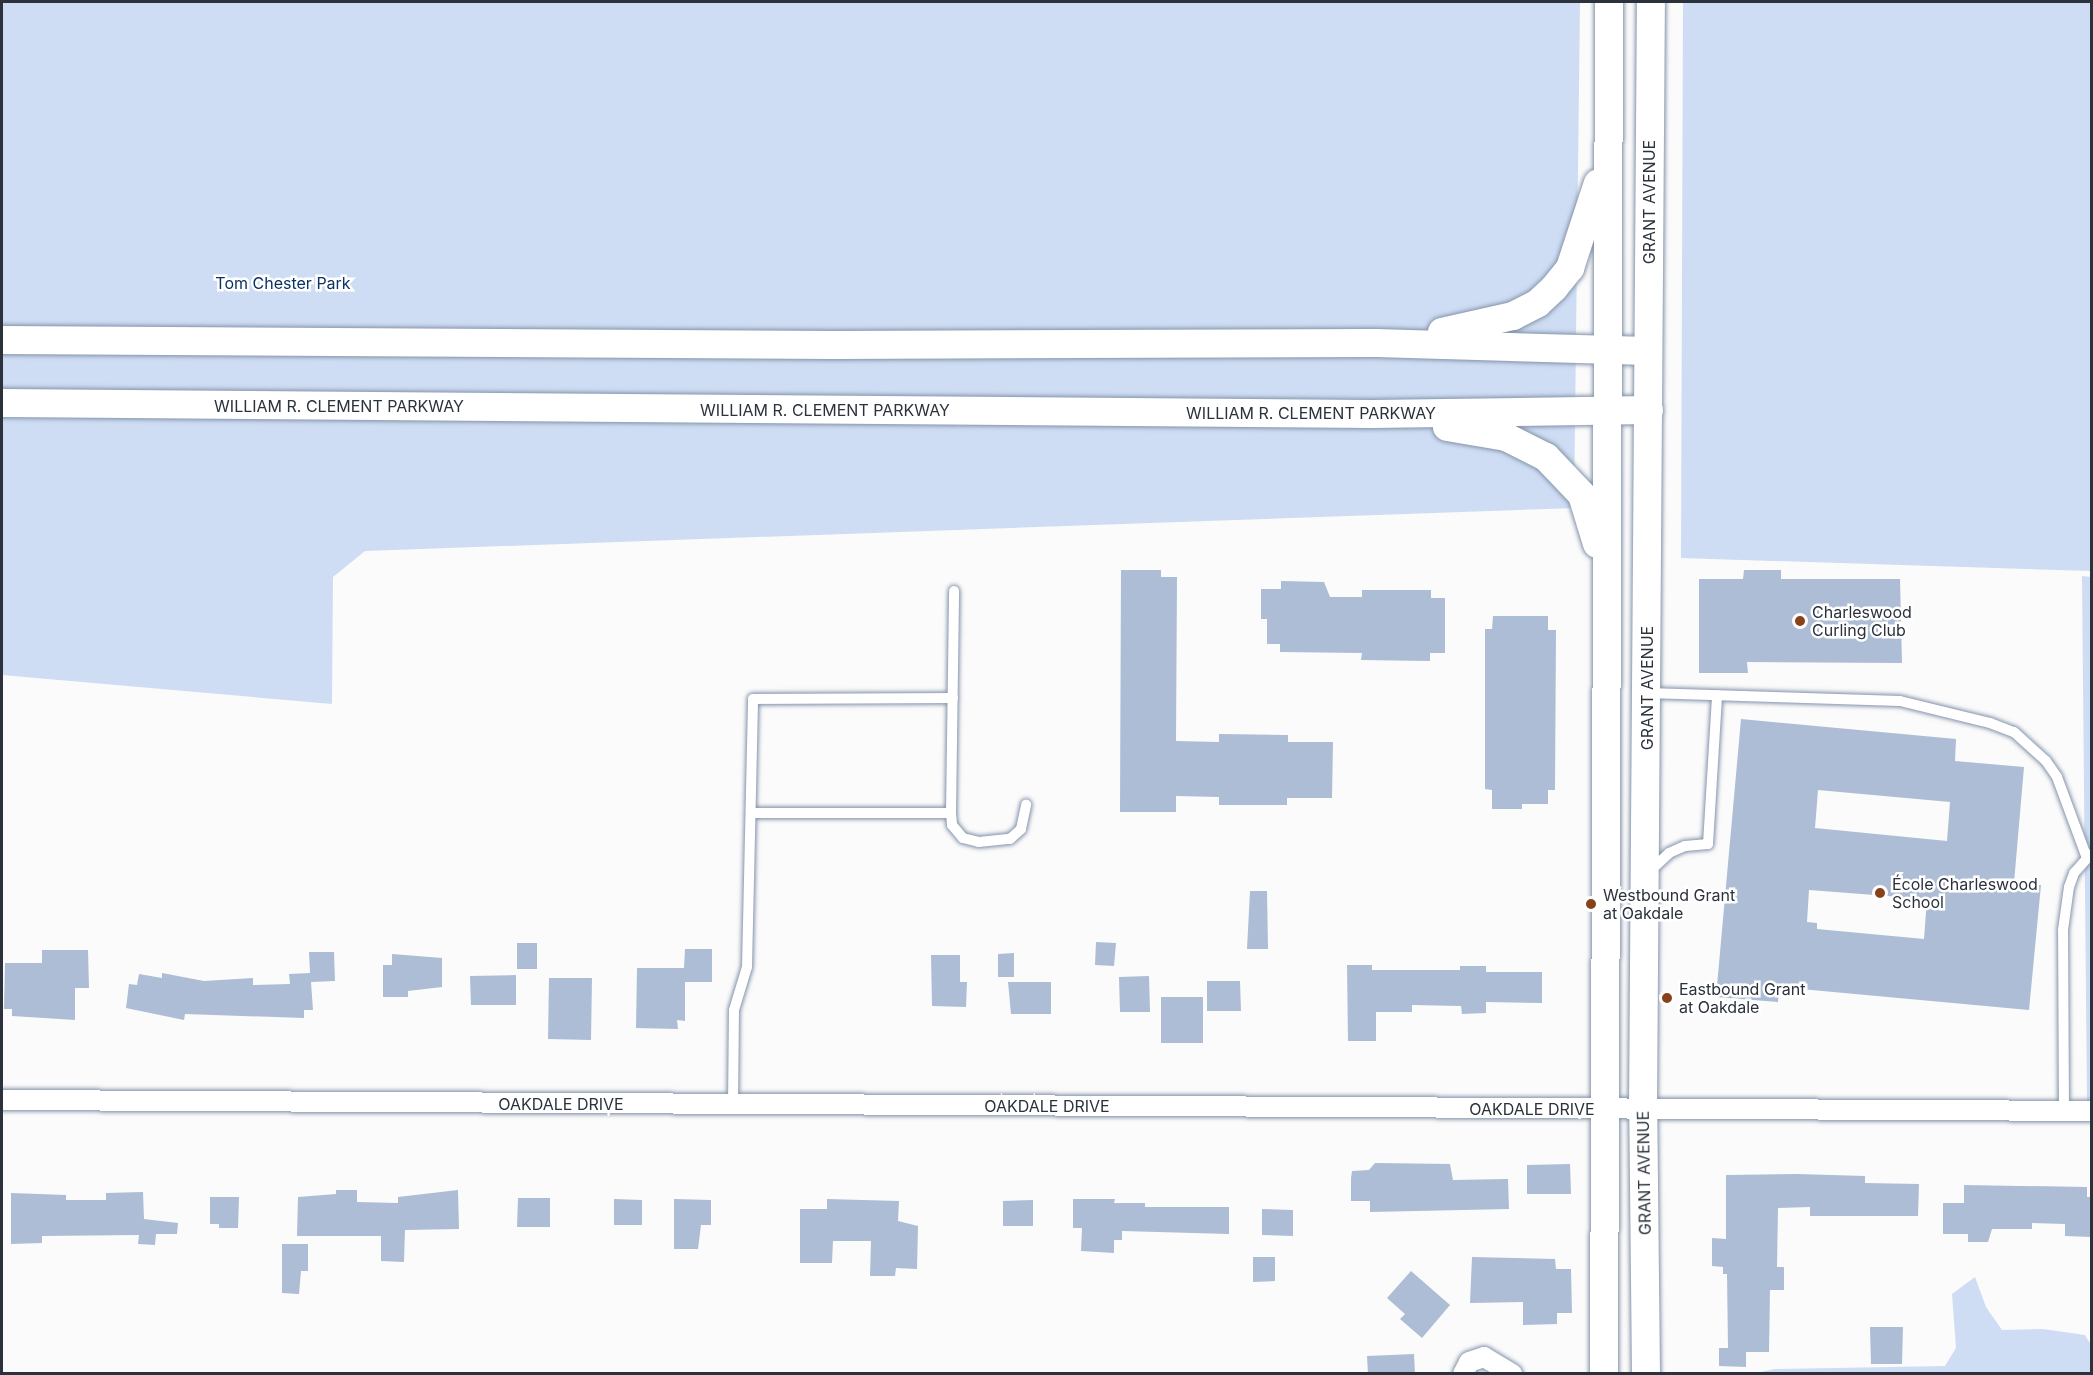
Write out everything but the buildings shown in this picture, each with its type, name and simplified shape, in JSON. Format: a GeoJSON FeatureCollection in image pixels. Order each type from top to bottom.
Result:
{"type":"FeatureCollection","features":[{"type":"Feature","properties":{"kind":"main road"},"geometry":{"type":"LineString","coordinates":[[1604,1374],[1609,2]]}},
{"type":"Feature","properties":{"kind":"main road","name":"GRANT AVENUE"},"geometry":{"type":"LineString","coordinates":[[1646,1374],[1643,1109],[1651,2]]}},
{"type":"Feature","properties":{"kind":"main road"},"geometry":{"type":"LineString","coordinates":[[1376,343],[1481,326],[1513,316],[1538,303],[1570,268],[1608,149]]}},
{"type":"Feature","properties":{"kind":"main road"},"geometry":{"type":"LineString","coordinates":[[2,340],[822,345],[1376,343],[1606,352],[1648,351]]}},
{"type":"Feature","properties":{"kind":"main road","name":"WILLIAM R. CLEMENT PARKWAY"},"geometry":{"type":"LineString","coordinates":[[2,404],[1371,414],[1649,410]]}},
{"type":"Feature","properties":{"kind":"main road"},"geometry":{"type":"LineString","coordinates":[[1371,414],[1506,437],[1546,457],[1582,495],[1592,519],[1606,584]]}},
{"type":"Feature","properties":{"kind":"street","name":"OAKDALE DRIVE"},"geometry":{"type":"LineString","coordinates":[[2,1100],[2091,1112]]}},
{"type":"Feature","properties":{"kind":"street"},"geometry":{"type":"LineString","coordinates":[[1463,1374],[1469,1362],[1484,1357],[1512,1374]]}},
{"type":"Feature","properties":{"kind":"lane"},"geometry":{"type":"LineString","coordinates":[[954,591],[952,825],[963,838],[979,842],[1010,839],[1021,829],[1026,805]]}},
{"type":"Feature","properties":{"kind":"lane"},"geometry":{"type":"LineString","coordinates":[[1647,693],[1900,700],[2014,732],[2031,745],[2057,777],[2089,856],[2069,887],[2063,930],[2064,1111]]}},
{"type":"Feature","properties":{"kind":"lane"},"geometry":{"type":"LineString","coordinates":[[1646,874],[1669,853],[1708,844],[1717,694]]}},
{"type":"Feature","properties":{"kind":"lane"},"geometry":{"type":"LineString","coordinates":[[733,1105],[734,1010],[747,967],[753,699],[953,698]]}},
{"type":"Feature","properties":{"kind":"lane"},"geometry":{"type":"LineString","coordinates":[[751,813],[951,813]]}},
{"type":"Feature","properties":{"kind":"green space","name":"Tom Chester Park"},"geometry":{"type":"Polygon","coordinates":[[[2,2],[1580,2],[1574,508],[365,551],[333,577],[332,704],[2,675],[2,2]]]}},
{"type":"Feature","properties":{"kind":"green space"},"geometry":{"type":"Polygon","coordinates":[[[1683,2],[2091,2],[2091,571],[1681,558],[1683,2]]]}},
{"type":"Feature","properties":{"kind":"green space"},"geometry":{"type":"Polygon","coordinates":[[[2082,576],[2092,577],[2091,1102],[2087,1102],[2082,576]]]}},
{"type":"Feature","properties":{"kind":"green space"},"geometry":{"type":"Polygon","coordinates":[[[1975,1277],[1986,1307],[2002,1330],[2043,1329],[2085,1335],[2091,1345],[2091,1373],[1755,1373],[1775,1369],[1945,1366],[1956,1348],[1952,1294],[1975,1277]]]}},
{"type":"Feature","properties":{"kind":"place","name":"Charleswood Curling Club"},"geometry":{"type":"Point","coordinates":[1800,621]}},
{"type":"Feature","properties":{"kind":"place","name":"École Charleswood School"},"geometry":{"type":"Point","coordinates":[1880,893]}},
{"type":"Feature","properties":{"kind":"place","name":"Westbound Grant at Oakdale"},"geometry":{"type":"Point","coordinates":[1591,904]}},
{"type":"Feature","properties":{"kind":"place","name":"Eastbound Grant at Oakdale"},"geometry":{"type":"Point","coordinates":[1667,998]}}]}
